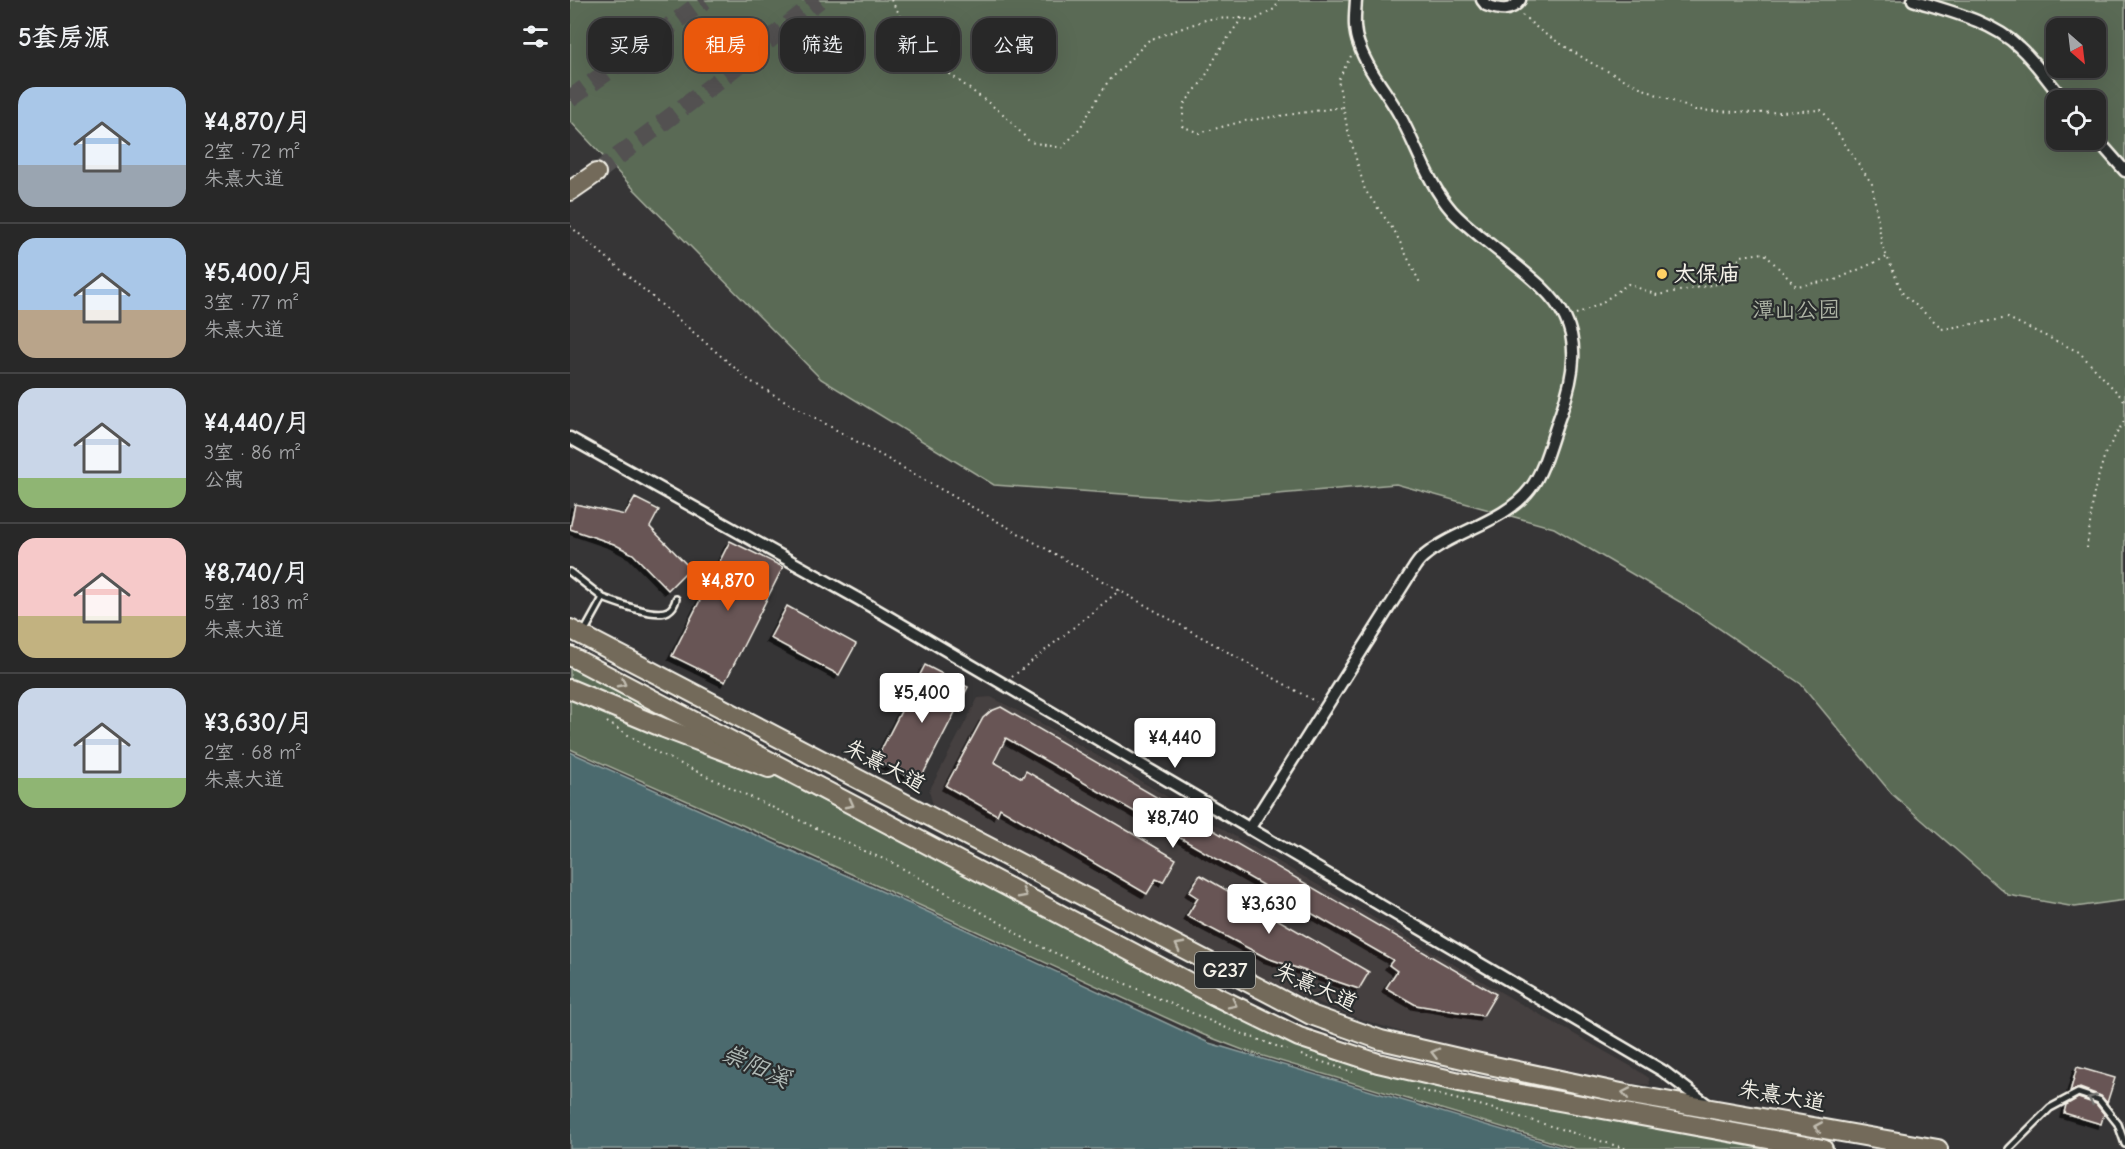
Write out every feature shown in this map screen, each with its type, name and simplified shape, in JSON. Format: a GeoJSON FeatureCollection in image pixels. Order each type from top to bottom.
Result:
{"type":"FeatureCollection","features":[{"type":"Feature","properties":{"kind":"main road"},"geometry":{"type":"LineString","coordinates":[[570,191],[596,173]]}},
{"type":"Feature","properties":{"kind":"main road","name":"朱熹大道"},"geometry":{"type":"LineString","coordinates":[[576,632],[1311,1015],[1381,1040],[1480,1064],[1626,1094],[1938,1149]]}},
{"type":"Feature","properties":{"kind":"main road","name":"朱熹大道"},"geometry":{"type":"LineString","coordinates":[[570,656],[1215,996],[1299,1037],[1378,1063],[1477,1086],[1823,1149]]}},
{"type":"Feature","properties":{"kind":"main road"},"geometry":{"type":"LineString","coordinates":[[570,689],[664,728],[815,785]]}},
{"type":"Feature","properties":{"kind":"street"},"geometry":{"type":"LineString","coordinates":[[1250,829],[1422,557],[1517,503],[1534,483],[1563,407],[1574,357],[1572,336],[1555,299],[1540,283],[1468,226],[1440,196],[1399,114],[1366,64],[1354,26],[1356,0]]}},
{"type":"Feature","properties":{"kind":"street"},"geometry":{"type":"LineString","coordinates":[[1482,0],[1486,5],[1506,10],[1517,4]]}},
{"type":"Feature","properties":{"kind":"street"},"geometry":{"type":"LineString","coordinates":[[1913,0],[1975,21],[2003,34],[2019,47],[2056,90]]}},
{"type":"Feature","properties":{"kind":"street"},"geometry":{"type":"LineString","coordinates":[[2106,149],[2125,171]]}},
{"type":"Feature","properties":{"kind":"street"},"geometry":{"type":"LineString","coordinates":[[570,438],[860,600],[1663,1071],[1712,1108],[1757,1137]]}},
{"type":"Feature","properties":{"kind":"lane"},"geometry":{"type":"LineString","coordinates":[[570,572],[603,598],[623,606],[664,612],[674,606],[676,599]]}},
{"type":"Feature","properties":{"kind":"lane"},"geometry":{"type":"LineString","coordinates":[[576,632],[603,598]]}},
{"type":"Feature","properties":{"kind":"lane"},"geometry":{"type":"LineString","coordinates":[[2009,1149],[2050,1108],[2078,1093],[2099,1100],[2118,1124],[2125,1144]]}},
{"type":"Feature","properties":{"kind":"path"},"geometry":{"type":"LineString","coordinates":[[891,0],[924,54],[1002,113],[1030,142],[1062,148],[1080,129],[1107,83],[1149,40],[1208,19],[1243,18],[1253,21],[1276,8],[1278,0]]}},
{"type":"Feature","properties":{"kind":"path"},"geometry":{"type":"LineString","coordinates":[[1517,4],[1542,32],[1593,64],[1650,92],[1695,110],[1756,113],[1822,110],[1872,184],[1882,245],[1903,294],[1943,329],[2008,318],[2079,352],[2125,401]]}},
{"type":"Feature","properties":{"kind":"path"},"geometry":{"type":"LineString","coordinates":[[1243,18],[1220,49],[1204,79],[1184,104],[1182,126],[1199,133],[1244,120],[1343,107]]}},
{"type":"Feature","properties":{"kind":"path"},"geometry":{"type":"LineString","coordinates":[[1358,43],[1338,80],[1343,107],[1365,190],[1395,232],[1421,285]]}},
{"type":"Feature","properties":{"kind":"path"},"geometry":{"type":"LineString","coordinates":[[570,226],[750,381],[1326,707]]}},
{"type":"Feature","properties":{"kind":"path"},"geometry":{"type":"LineString","coordinates":[[1565,318],[1600,304],[1628,284],[1657,296],[1723,283],[1741,256],[1764,253],[1796,286],[1835,280],[1887,257]]}},
{"type":"Feature","properties":{"kind":"path"},"geometry":{"type":"LineString","coordinates":[[2087,548],[2094,492],[2102,464],[2105,454],[2125,419]]}},
{"type":"Feature","properties":{"kind":"path"},"geometry":{"type":"LineString","coordinates":[[1003,684],[1120,590]]}},
{"type":"Feature","properties":{"kind":"path"},"geometry":{"type":"LineString","coordinates":[[602,719],[654,751],[852,846],[891,862],[1006,926],[1028,941],[1224,1027],[1362,1075]]}},
{"type":"Feature","properties":{"kind":"path"},"geometry":{"type":"LineString","coordinates":[[1416,1089],[1486,1107],[1627,1149]]}},
{"type":"Feature","properties":{"kind":"shaded area"},"geometry":{"type":"Polygon","coordinates":[[[991,697],[1050,728],[1634,1068],[1649,1078],[1650,1085],[1623,1083],[1452,1048],[1357,1018],[1285,989],[1227,960],[997,841],[933,805],[929,791],[978,698],[991,697]]]}},
{"type":"Feature","properties":{"kind":"green space","name":"潭山公园"},"geometry":{"type":"Polygon","coordinates":[[[570,0],[2125,0],[2125,900],[2075,907],[2008,895],[1892,794],[1801,684],[1680,602],[1554,528],[1396,484],[1208,500],[994,485],[821,379],[570,121],[570,0]]]}},
{"type":"Feature","properties":{"kind":"green space"},"geometry":{"type":"Polygon","coordinates":[[[570,667],[792,785],[1308,1045],[1793,1149],[1576,1149],[1243,1050],[1204,1035],[803,852],[570,749],[570,667]]]}},
{"type":"Feature","properties":{"kind":"water","name":"崇阳溪"},"geometry":{"type":"Polygon","coordinates":[[[570,752],[928,912],[1209,1043],[1567,1149],[570,1149],[570,752]]]}},
{"type":"Feature","properties":{"kind":"building"},"geometry":{"type":"Polygon","coordinates":[[[635,498],[659,510],[650,527],[690,568],[668,590],[633,554],[614,544],[570,529],[575,504],[625,515],[635,498]]]}},
{"type":"Feature","properties":{"kind":"building"},"geometry":{"type":"Polygon","coordinates":[[[730,541],[783,567],[725,682],[672,656],[730,541]]]}},
{"type":"Feature","properties":{"kind":"building"},"geometry":{"type":"Polygon","coordinates":[[[787,606],[856,644],[839,675],[770,638],[787,606]]]}},
{"type":"Feature","properties":{"kind":"building"},"geometry":{"type":"Polygon","coordinates":[[[925,665],[968,687],[919,782],[876,760],[925,665]]]}},
{"type":"Feature","properties":{"kind":"building"},"geometry":{"type":"Polygon","coordinates":[[[1001,707],[1496,994],[1483,1016],[1416,1005],[1386,988],[1397,971],[1389,965],[1393,960],[1006,738],[994,762],[1022,778],[1026,771],[1176,859],[1163,882],[1156,879],[1147,894],[1000,808],[997,815],[946,786],[983,718],[991,711],[1001,707]]]}},
{"type":"Feature","properties":{"kind":"building"},"geometry":{"type":"Polygon","coordinates":[[[1200,875],[1369,972],[1359,989],[1267,958],[1187,916],[1198,898],[1189,892],[1200,875]]]}},
{"type":"Feature","properties":{"kind":"building"},"geometry":{"type":"Polygon","coordinates":[[[2077,1067],[2115,1078],[2107,1103],[2101,1096],[2080,1088],[2070,1092],[2077,1067]]]}},
{"type":"Feature","properties":{"kind":"building"},"geometry":{"type":"Polygon","coordinates":[[[2078,1098],[2096,1104],[2104,1114],[2101,1124],[2064,1113],[2066,1105],[2078,1098]]]}},
{"type":"Feature","properties":{"kind":"tunnel"},"geometry":{"type":"LineString","coordinates":[[570,99],[705,0]]}},
{"type":"Feature","properties":{"kind":"tunnel"},"geometry":{"type":"LineString","coordinates":[[596,173],[714,84],[819,0]]}},
{"type":"Feature","properties":{"kind":"place","name":"太保庙"},"geometry":{"type":"Point","coordinates":[1662,274]}}]}
